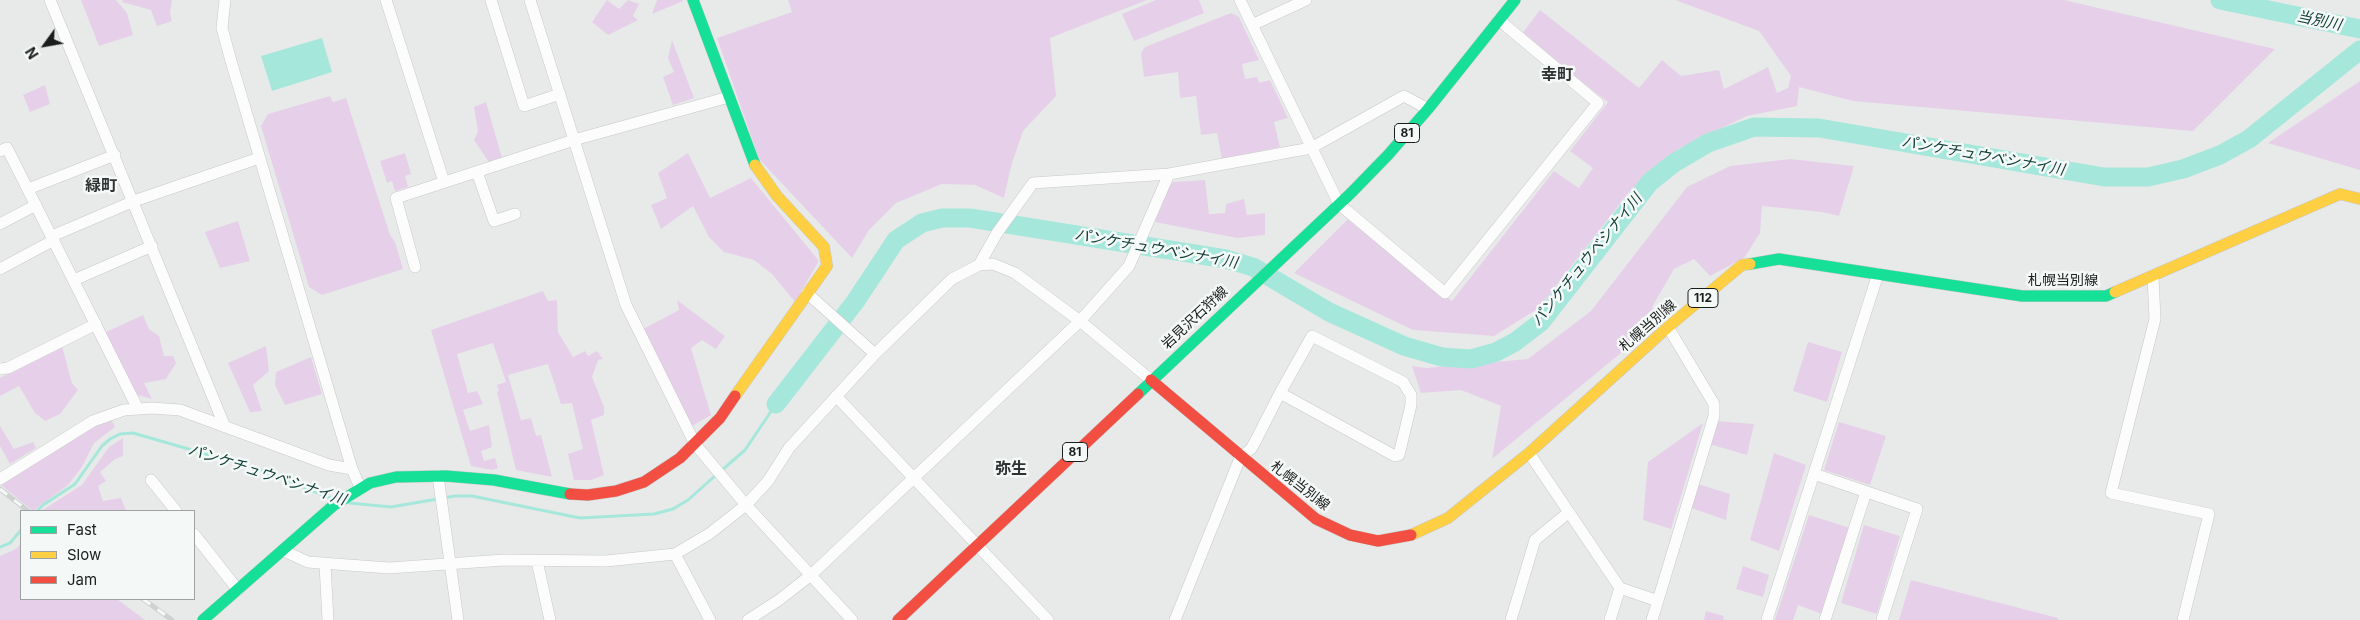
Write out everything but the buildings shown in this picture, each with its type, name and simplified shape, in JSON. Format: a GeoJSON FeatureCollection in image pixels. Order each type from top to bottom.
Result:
{"type":"FeatureCollection","features":[{"type":"Feature","properties":{"kind":"main road"},"geometry":{"type":"LineString","coordinates":[[203,620],[321,517],[355,490],[389,478],[438,476],[494,480],[572,494],[601,493],[644,482],[680,458],[720,418],[827,266],[824,247],[776,196],[756,169],[693,0]]}},
{"type":"Feature","properties":{"kind":"main road","name":"岩見沢石狩線"},"geometry":{"type":"LineString","coordinates":[[898,620],[1339,204],[1388,155],[1428,109],[1515,0]]}},
{"type":"Feature","properties":{"kind":"main road","name":"札幌当別線"},"geometry":{"type":"LineString","coordinates":[[1151,380],[1240,458],[1316,519],[1350,535],[1378,541],[1408,536],[1448,518],[1528,453],[1668,327],[1742,265],[1779,259],[2022,296],[2106,296],[2340,194],[2360,199]]}},
{"type":"Feature","properties":{"kind":"street"},"geometry":{"type":"LineString","coordinates":[[50,0],[226,426]]}},
{"type":"Feature","properties":{"kind":"street"},"geometry":{"type":"LineString","coordinates":[[225,0],[222,28],[352,469],[355,490]]}},
{"type":"Feature","properties":{"kind":"street"},"geometry":{"type":"LineString","coordinates":[[386,0],[444,182]]}},
{"type":"Feature","properties":{"kind":"street"},"geometry":{"type":"LineString","coordinates":[[491,0],[524,106],[560,94]]}},
{"type":"Feature","properties":{"kind":"street"},"geometry":{"type":"LineString","coordinates":[[530,0],[626,305],[695,444],[725,482],[852,620]]}},
{"type":"Feature","properties":{"kind":"street"},"geometry":{"type":"LineString","coordinates":[[1240,0],[1339,204],[1446,293],[1598,103],[1499,20]]}},
{"type":"Feature","properties":{"kind":"street"},"geometry":{"type":"LineString","coordinates":[[1252,26],[1306,0]]}},
{"type":"Feature","properties":{"kind":"street"},"geometry":{"type":"LineString","coordinates":[[979,265],[997,233],[1017,208],[1033,183],[1169,174],[1311,148],[1404,96],[1428,109]]}},
{"type":"Feature","properties":{"kind":"street"},"geometry":{"type":"LineString","coordinates":[[415,267],[396,198],[574,140],[729,97]]}},
{"type":"Feature","properties":{"kind":"street"},"geometry":{"type":"LineString","coordinates":[[0,151],[7,148],[138,409]]}},
{"type":"Feature","properties":{"kind":"street"},"geometry":{"type":"LineString","coordinates":[[28,189],[115,155]]}},
{"type":"Feature","properties":{"kind":"street"},"geometry":{"type":"LineString","coordinates":[[0,269],[53,238],[134,201],[259,158]]}},
{"type":"Feature","properties":{"kind":"street"},"geometry":{"type":"LineString","coordinates":[[478,172],[494,221],[515,214]]}},
{"type":"Feature","properties":{"kind":"street"},"geometry":{"type":"LineString","coordinates":[[748,620],[779,600],[811,575],[1080,320],[1119,279],[1136,254],[1169,174]]}},
{"type":"Feature","properties":{"kind":"street"},"geometry":{"type":"LineString","coordinates":[[0,224],[36,205]]}},
{"type":"Feature","properties":{"kind":"street"},"geometry":{"type":"LineString","coordinates":[[74,280],[152,246]]}},
{"type":"Feature","properties":{"kind":"street"},"geometry":{"type":"LineString","coordinates":[[284,551],[308,562],[325,565],[389,568],[504,560],[606,562],[675,554],[709,534],[746,505],[768,481],[789,448],[874,354],[952,280],[979,265],[993,264],[1004,268],[1080,320],[1151,380]]}},
{"type":"Feature","properties":{"kind":"street"},"geometry":{"type":"LineString","coordinates":[[1767,620],[1878,274]]}},
{"type":"Feature","properties":{"kind":"street"},"geometry":{"type":"LineString","coordinates":[[2153,276],[2155,319],[2111,493],[2209,514],[2183,620]]}},
{"type":"Feature","properties":{"kind":"street"},"geometry":{"type":"LineString","coordinates":[[807,293],[850,330],[874,354]]}},
{"type":"Feature","properties":{"kind":"street"},"geometry":{"type":"LineString","coordinates":[[0,368],[8,368],[96,324]]}},
{"type":"Feature","properties":{"kind":"street"},"geometry":{"type":"LineString","coordinates":[[1652,620],[1714,416],[1714,404],[1668,327]]}},
{"type":"Feature","properties":{"kind":"street"},"geometry":{"type":"LineString","coordinates":[[1175,620],[1240,458],[1251,449],[1280,393],[1312,336],[1403,382],[1411,395],[1411,405],[1399,455],[1395,456],[1280,393]]}},
{"type":"Feature","properties":{"kind":"street"},"geometry":{"type":"LineString","coordinates":[[836,396],[1048,620]]}},
{"type":"Feature","properties":{"kind":"street"},"geometry":{"type":"LineString","coordinates":[[0,478],[94,421],[124,410],[138,409],[180,410],[329,465],[352,469]]}},
{"type":"Feature","properties":{"kind":"street"},"geometry":{"type":"LineString","coordinates":[[1528,453],[1620,588],[1658,601]]}},
{"type":"Feature","properties":{"kind":"street"},"geometry":{"type":"LineString","coordinates":[[1814,474],[1917,509],[1882,620]]}},
{"type":"Feature","properties":{"kind":"street"},"geometry":{"type":"LineString","coordinates":[[438,476],[452,564],[458,620]]}},
{"type":"Feature","properties":{"kind":"street"},"geometry":{"type":"LineString","coordinates":[[151,480],[175,510]]}},
{"type":"Feature","properties":{"kind":"street"},"geometry":{"type":"LineString","coordinates":[[1825,620],[1866,492]]}},
{"type":"Feature","properties":{"kind":"street"},"geometry":{"type":"LineString","coordinates":[[1511,620],[1535,540],[1569,512]]}},
{"type":"Feature","properties":{"kind":"street"},"geometry":{"type":"LineString","coordinates":[[195,535],[238,590]]}},
{"type":"Feature","properties":{"kind":"street"},"geometry":{"type":"LineString","coordinates":[[675,554],[710,620]]}},
{"type":"Feature","properties":{"kind":"street"},"geometry":{"type":"LineString","coordinates":[[537,561],[550,620]]}},
{"type":"Feature","properties":{"kind":"street"},"geometry":{"type":"LineString","coordinates":[[325,565],[328,620]]}},
{"type":"Feature","properties":{"kind":"street"},"geometry":{"type":"LineString","coordinates":[[1610,620],[1620,588]]}},
{"type":"Feature","properties":{"kind":"shaded area"},"geometry":{"type":"Polygon","coordinates":[[[81,0],[116,0],[127,13],[133,35],[99,46],[81,0]]]}},
{"type":"Feature","properties":{"kind":"shaded area"},"geometry":{"type":"Polygon","coordinates":[[[123,0],[172,0],[170,13],[172,21],[157,26],[151,10],[122,2],[123,0]]]}},
{"type":"Feature","properties":{"kind":"shaded area"},"geometry":{"type":"Polygon","coordinates":[[[607,0],[619,9],[628,0],[639,4],[633,16],[638,20],[608,35],[592,22],[607,0]]]}},
{"type":"Feature","properties":{"kind":"shaded area"},"geometry":{"type":"Polygon","coordinates":[[[657,0],[683,0],[683,1],[652,14],[657,0]]]}},
{"type":"Feature","properties":{"kind":"shaded area"},"geometry":{"type":"Polygon","coordinates":[[[788,0],[1147,0],[1050,38],[1056,96],[1023,131],[1011,166],[1004,198],[975,185],[942,184],[896,203],[869,230],[852,258],[759,159],[717,38],[792,12],[788,0]]]}},
{"type":"Feature","properties":{"kind":"shaded area"},"geometry":{"type":"Polygon","coordinates":[[[1156,0],[1199,0],[1204,13],[1134,41],[1122,14],[1156,0]]]}},
{"type":"Feature","properties":{"kind":"shaded area"},"geometry":{"type":"Polygon","coordinates":[[[1675,0],[2064,0],[2275,49],[2193,131],[1853,101],[1799,87],[1797,106],[1747,116],[1678,149],[1629,192],[1539,308],[1494,336],[1413,330],[1294,273],[1348,219],[1452,301],[1554,171],[1579,188],[1593,168],[1570,151],[1608,102],[1521,35],[1540,10],[1639,88],[1662,60],[1681,76],[1719,70],[1724,89],[1768,67],[1777,93],[1788,88],[1791,76],[1759,31],[1675,0]]]}},
{"type":"Feature","properties":{"kind":"shaded area"},"geometry":{"type":"Polygon","coordinates":[[[1231,13],[1239,17],[1259,60],[1242,64],[1245,79],[1257,77],[1259,83],[1270,80],[1288,118],[1274,122],[1280,147],[1222,159],[1217,133],[1201,135],[1196,96],[1180,98],[1178,72],[1144,77],[1141,53],[1145,47],[1231,13]]]}},
{"type":"Feature","properties":{"kind":"shaded area"},"geometry":{"type":"Polygon","coordinates":[[[322,38],[332,72],[272,91],[261,56],[322,38]]]}},
{"type":"Feature","properties":{"kind":"shaded area"},"geometry":{"type":"Polygon","coordinates":[[[672,40],[694,98],[673,105],[663,77],[674,72],[668,58],[672,40]]]}},
{"type":"Feature","properties":{"kind":"shaded area"},"geometry":{"type":"Polygon","coordinates":[[[2360,81],[2360,170],[2268,143],[2360,81]]]}},
{"type":"Feature","properties":{"kind":"shaded area"},"geometry":{"type":"Polygon","coordinates":[[[45,85],[50,104],[30,112],[23,95],[45,85]]]}},
{"type":"Feature","properties":{"kind":"shaded area"},"geometry":{"type":"Polygon","coordinates":[[[330,96],[333,102],[346,98],[390,235],[395,242],[403,269],[322,295],[309,287],[261,126],[268,114],[330,96]]]}},
{"type":"Feature","properties":{"kind":"shaded area"},"geometry":{"type":"Polygon","coordinates":[[[486,102],[502,158],[489,162],[474,140],[478,131],[474,107],[486,102]]]}},
{"type":"Feature","properties":{"kind":"shaded area"},"geometry":{"type":"Polygon","coordinates":[[[405,153],[411,174],[405,176],[408,187],[395,191],[392,181],[387,183],[380,161],[405,153]]]}},
{"type":"Feature","properties":{"kind":"shaded area"},"geometry":{"type":"Polygon","coordinates":[[[688,153],[710,198],[751,178],[819,261],[795,302],[772,274],[754,260],[724,252],[709,237],[693,206],[661,229],[651,205],[667,198],[658,173],[688,153]]]}},
{"type":"Feature","properties":{"kind":"shaded area"},"geometry":{"type":"Polygon","coordinates":[[[1790,159],[1854,166],[1839,216],[1822,212],[1762,206],[1760,233],[1744,258],[1710,276],[1694,259],[1674,269],[1652,307],[1661,320],[1492,459],[1501,406],[1461,390],[1421,393],[1412,366],[1426,368],[1528,359],[1591,311],[1687,187],[1730,166],[1790,159]]]}},
{"type":"Feature","properties":{"kind":"shaded area"},"geometry":{"type":"Polygon","coordinates":[[[1205,180],[1209,214],[1225,213],[1226,204],[1244,199],[1247,215],[1265,213],[1265,235],[1237,238],[1155,222],[1168,188],[1173,182],[1205,180]]]}},
{"type":"Feature","properties":{"kind":"shaded area"},"geometry":{"type":"Polygon","coordinates":[[[238,221],[250,261],[220,268],[205,232],[238,221]]]}},
{"type":"Feature","properties":{"kind":"shaded area"},"geometry":{"type":"Polygon","coordinates":[[[543,291],[548,301],[557,300],[558,332],[573,357],[585,351],[588,356],[597,351],[603,359],[598,360],[592,377],[604,407],[604,415],[591,420],[604,475],[591,480],[574,480],[568,454],[583,449],[572,403],[561,404],[548,364],[508,375],[521,420],[531,418],[536,436],[541,435],[552,477],[516,470],[497,392],[499,391],[497,385],[506,382],[493,343],[457,354],[468,393],[477,391],[483,404],[463,410],[470,431],[489,425],[492,447],[481,451],[484,461],[495,458],[498,468],[492,470],[471,466],[431,330],[543,291]]]}},
{"type":"Feature","properties":{"kind":"shaded area"},"geometry":{"type":"Polygon","coordinates":[[[677,300],[725,336],[716,349],[702,340],[691,348],[711,415],[692,426],[643,329],[679,310],[677,300]]]}},
{"type":"Feature","properties":{"kind":"shaded area"},"geometry":{"type":"Polygon","coordinates":[[[143,315],[149,329],[159,336],[164,356],[173,356],[176,363],[166,379],[144,383],[152,399],[138,395],[119,364],[104,333],[143,315]]]}},
{"type":"Feature","properties":{"kind":"shaded area"},"geometry":{"type":"Polygon","coordinates":[[[1808,342],[1842,352],[1827,402],[1793,391],[1808,342]]]}},
{"type":"Feature","properties":{"kind":"shaded area"},"geometry":{"type":"Polygon","coordinates":[[[62,346],[72,383],[78,390],[60,414],[45,421],[35,413],[19,386],[0,396],[0,378],[62,346]]]}},
{"type":"Feature","properties":{"kind":"shaded area"},"geometry":{"type":"Polygon","coordinates":[[[266,346],[269,371],[253,385],[262,411],[250,412],[228,363],[266,346]]]}},
{"type":"Feature","properties":{"kind":"shaded area"},"geometry":{"type":"Polygon","coordinates":[[[311,357],[322,394],[285,405],[275,385],[276,372],[311,357]]]}},
{"type":"Feature","properties":{"kind":"shaded area"},"geometry":{"type":"Polygon","coordinates":[[[111,419],[115,427],[94,443],[82,467],[68,485],[34,510],[32,510],[1,485],[88,430],[111,419]]]}},
{"type":"Feature","properties":{"kind":"shaded area"},"geometry":{"type":"Polygon","coordinates":[[[1716,421],[1754,424],[1747,455],[1709,444],[1716,421]]]}},
{"type":"Feature","properties":{"kind":"shaded area"},"geometry":{"type":"Polygon","coordinates":[[[1839,422],[1886,436],[1870,485],[1824,470],[1839,422]]]}},
{"type":"Feature","properties":{"kind":"shaded area"},"geometry":{"type":"Polygon","coordinates":[[[1703,423],[1671,529],[1643,520],[1648,462],[1703,423]]]}},
{"type":"Feature","properties":{"kind":"shaded area"},"geometry":{"type":"Polygon","coordinates":[[[0,426],[14,449],[33,442],[36,448],[10,464],[0,446],[0,426]]]}},
{"type":"Feature","properties":{"kind":"shaded area"},"geometry":{"type":"Polygon","coordinates":[[[123,438],[123,456],[115,459],[100,472],[106,481],[98,486],[103,501],[121,498],[126,510],[43,510],[82,485],[109,447],[123,438]]]}},
{"type":"Feature","properties":{"kind":"shaded area"},"geometry":{"type":"Polygon","coordinates":[[[1774,453],[1806,465],[1779,551],[1750,540],[1774,453]]]}},
{"type":"Feature","properties":{"kind":"shaded area"},"geometry":{"type":"Polygon","coordinates":[[[1698,484],[1730,494],[1726,520],[1691,508],[1698,484]]]}},
{"type":"Feature","properties":{"kind":"shaded area"},"geometry":{"type":"Polygon","coordinates":[[[1809,515],[1850,528],[1822,614],[1798,605],[1793,620],[1775,620],[1809,515]]]}},
{"type":"Feature","properties":{"kind":"shaded area"},"geometry":{"type":"Polygon","coordinates":[[[1864,525],[1900,536],[1877,614],[1841,603],[1864,525]]]}},
{"type":"Feature","properties":{"kind":"shaded area"},"geometry":{"type":"Polygon","coordinates":[[[20,544],[20,600],[118,600],[145,620],[0,620],[0,556],[16,549],[20,544]]]}},
{"type":"Feature","properties":{"kind":"shaded area"},"geometry":{"type":"Polygon","coordinates":[[[1743,566],[1769,575],[1763,597],[1736,589],[1743,566]]]}},
{"type":"Feature","properties":{"kind":"shaded area"},"geometry":{"type":"Polygon","coordinates":[[[1911,580],[2058,618],[2058,620],[1899,620],[1911,580]]]}},
{"type":"Feature","properties":{"kind":"shaded area"},"geometry":{"type":"Polygon","coordinates":[[[1706,611],[1724,616],[1723,620],[1704,620],[1706,611]]]}},
{"type":"Feature","properties":{"kind":"waterway","name":"当別川"},"geometry":{"type":"LineString","coordinates":[[2220,0],[2360,29]]}},
{"type":"Feature","properties":{"kind":"waterway","name":"パンケチュウベシナイ川"},"geometry":{"type":"LineString","coordinates":[[776,404],[855,302],[896,240],[922,223],[942,218],[970,218],[1226,259],[1253,267],[1329,312],[1404,346],[1442,357],[1471,359],[1496,352],[1515,342],[1541,322],[1650,182],[1674,163],[1708,143],[1754,127],[1819,128],[2104,177],[2148,177],[2183,169],[2220,155],[2249,139],[2360,50]]}},
{"type":"Feature","properties":{"kind":"waterway","name":"パンケチュウベシナイ川"},"geometry":{"type":"LineString","coordinates":[[721,471],[745,450],[776,404]]}},
{"type":"Feature","properties":{"kind":"waterway","name":"パンケチュウベシナイ川"},"geometry":{"type":"LineString","coordinates":[[38,510],[75,484],[102,446],[110,439],[120,434],[133,433],[258,469],[333,499]]}},
{"type":"Feature","properties":{"kind":"waterway","name":"パンケチュウベシナイ川"},"geometry":{"type":"LineString","coordinates":[[349,503],[391,507],[455,496],[472,496],[580,518],[654,514],[673,509],[688,500],[716,475]]}},
{"type":"Feature","properties":{"kind":"waterway","name":"パンケチュウベシナイ川"},"geometry":{"type":"LineString","coordinates":[[0,547],[10,543],[20,531]]}},
{"type":"Feature","properties":{"kind":"railway"},"geometry":{"type":"LineString","coordinates":[[0,489],[27,510]]}},
{"type":"Feature","properties":{"kind":"railway"},"geometry":{"type":"LineString","coordinates":[[144,600],[172,620]]}},
{"type":"Feature","properties":{"kind":"traffic: fast"},"geometry":{"type":"LineString","coordinates":[[693,0],[755,165]]}},
{"type":"Feature","properties":{"kind":"traffic: fast"},"geometry":{"type":"LineString","coordinates":[[1138,394],[1351,193],[1388,155],[1428,109],[1515,0]]}},
{"type":"Feature","properties":{"kind":"traffic: fast"},"geometry":{"type":"LineString","coordinates":[[1750,264],[1779,259],[2022,296],[2106,296],[2115,292]]}},
{"type":"Feature","properties":{"kind":"traffic: fast"},"geometry":{"type":"LineString","coordinates":[[203,620],[334,505],[370,483],[396,477],[446,476],[494,480],[570,494]]}},
{"type":"Feature","properties":{"kind":"traffic: slow"},"geometry":{"type":"LineString","coordinates":[[735,396],[827,266],[824,247],[777,196],[755,165]]}},
{"type":"Feature","properties":{"kind":"traffic: slow"},"geometry":{"type":"LineString","coordinates":[[2115,292],[2340,194],[2360,199]]}},
{"type":"Feature","properties":{"kind":"traffic: slow"},"geometry":{"type":"LineString","coordinates":[[1411,535],[1448,518],[1529,453],[1668,327],[1742,265],[1750,264]]}},
{"type":"Feature","properties":{"kind":"traffic: jam"},"geometry":{"type":"LineString","coordinates":[[1151,380],[1316,519],[1350,535],[1378,541],[1411,535]]}},
{"type":"Feature","properties":{"kind":"traffic: jam"},"geometry":{"type":"LineString","coordinates":[[898,620],[1138,394]]}},
{"type":"Feature","properties":{"kind":"traffic: jam"},"geometry":{"type":"LineString","coordinates":[[570,494],[588,495],[616,491],[644,482],[680,458],[720,418],[735,396]]}},
{"type":"Feature","properties":{"kind":"district","name":"幸町"},"geometry":{"type":"Point","coordinates":[1557,75]}},
{"type":"Feature","properties":{"kind":"district","name":"緑町"},"geometry":{"type":"Point","coordinates":[101,186]}},
{"type":"Feature","properties":{"kind":"district","name":"弥生"},"geometry":{"type":"Point","coordinates":[1011,469]}}]}
